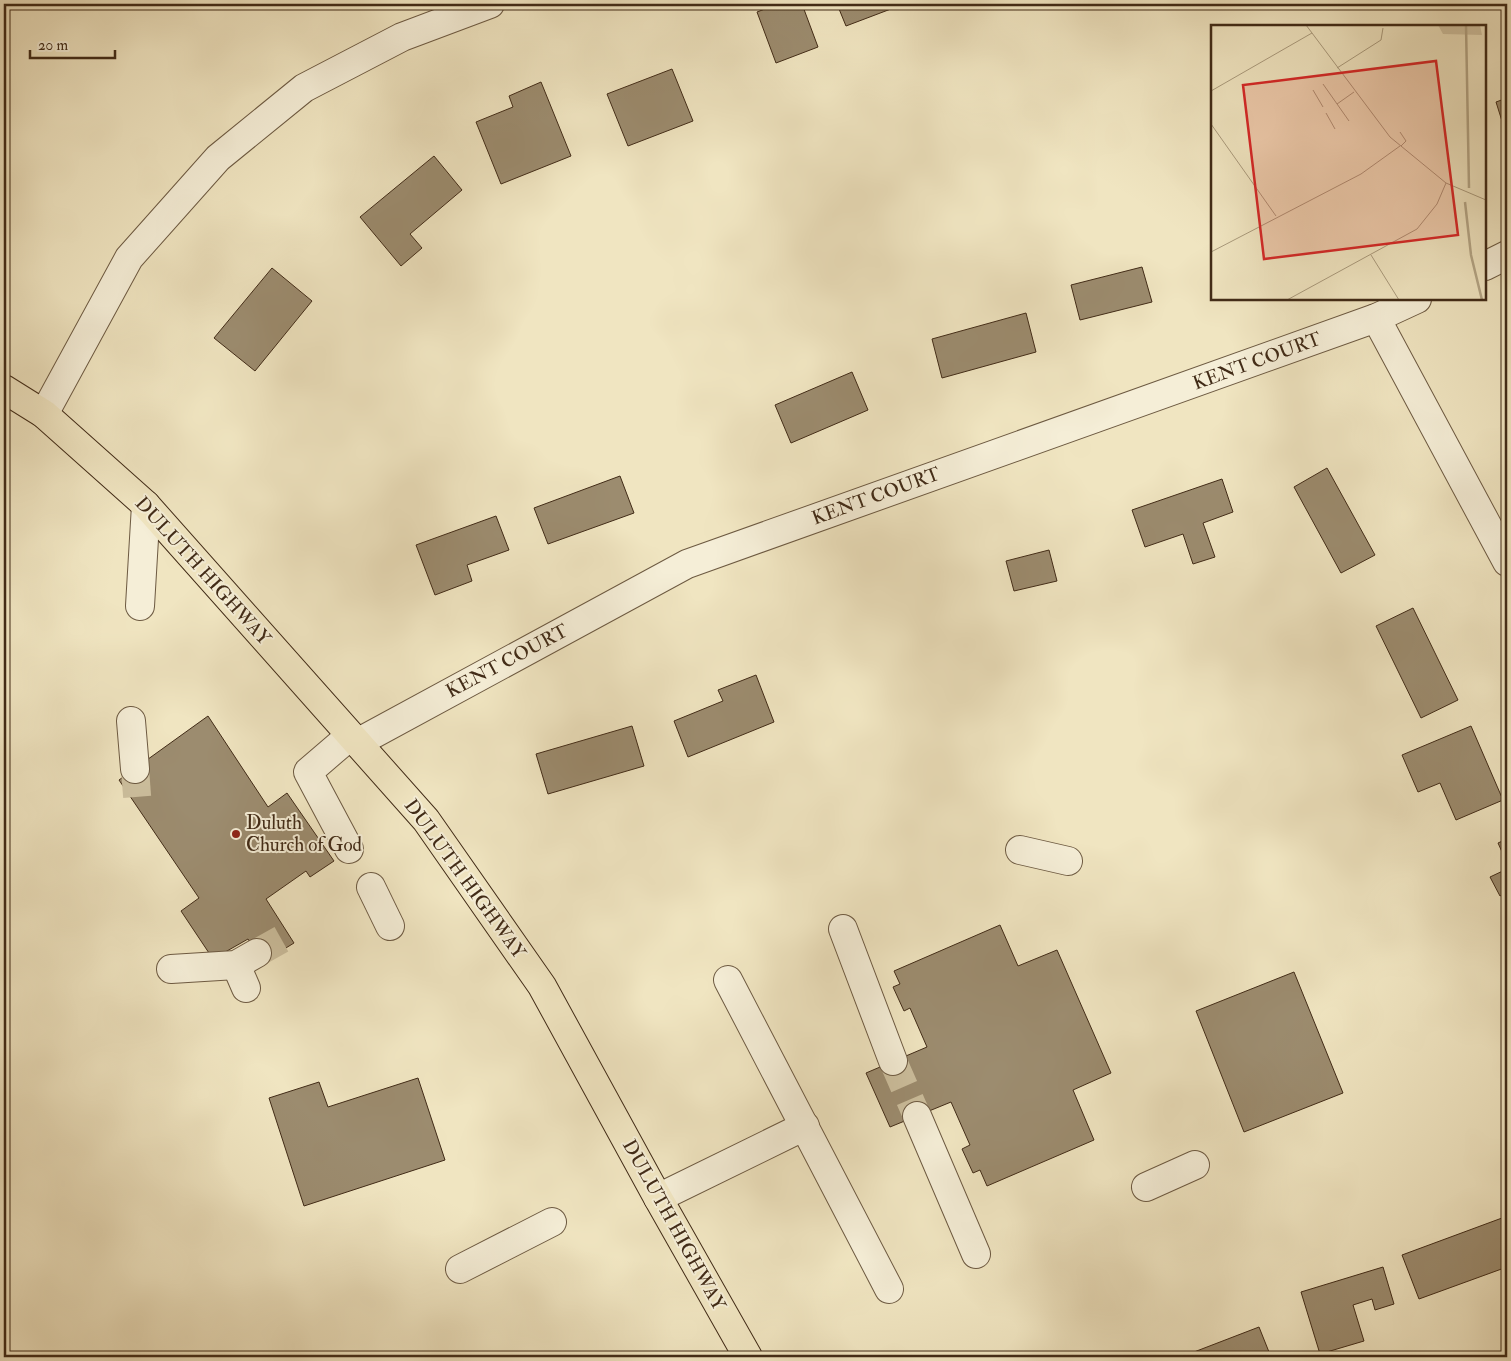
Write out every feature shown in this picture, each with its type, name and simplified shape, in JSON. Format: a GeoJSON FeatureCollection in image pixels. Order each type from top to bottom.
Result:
{"type":"FeatureCollection","features":[{"type":"Feature","properties":{"kind":"main road","name":"DULUTH HIGHWAY"},"geometry":{"type":"LineString","coordinates":[[4,389],[44,414],[146,505],[426,820],[542,986],[748,1357]]}},
{"type":"Feature","properties":{"kind":"street"},"geometry":{"type":"LineString","coordinates":[[44,414],[129,258],[218,158],[304,88],[402,37],[490,4]]}},
{"type":"Feature","properties":{"kind":"street"},"geometry":{"type":"LineString","coordinates":[[1486,266],[1507,255]]}},
{"type":"Feature","properties":{"kind":"street","name":"KENT COURT"},"geometry":{"type":"LineString","coordinates":[[349,849],[308,772],[354,739],[687,564],[1376,318],[1415,300]]}},
{"type":"Feature","properties":{"kind":"street"},"geometry":{"type":"LineString","coordinates":[[1376,318],[1507,562]]}},
{"type":"Feature","properties":{"kind":"street"},"geometry":{"type":"LineString","coordinates":[[140,606],[146,505]]}},
{"type":"Feature","properties":{"kind":"street"},"geometry":{"type":"LineString","coordinates":[[131,721],[135,769]]}},
{"type":"Feature","properties":{"kind":"street"},"geometry":{"type":"LineString","coordinates":[[1020,850],[1068,862]]}},
{"type":"Feature","properties":{"kind":"street"},"geometry":{"type":"LineString","coordinates":[[371,887],[390,926]]}},
{"type":"Feature","properties":{"kind":"street"},"geometry":{"type":"LineString","coordinates":[[843,929],[893,1061]]}},
{"type":"Feature","properties":{"kind":"street"},"geometry":{"type":"LineString","coordinates":[[171,969],[246,969]]}},
{"type":"Feature","properties":{"kind":"street"},"geometry":{"type":"LineString","coordinates":[[728,980],[889,1289]]}},
{"type":"Feature","properties":{"kind":"street"},"geometry":{"type":"LineString","coordinates":[[917,1116],[976,1254]]}},
{"type":"Feature","properties":{"kind":"street"},"geometry":{"type":"LineString","coordinates":[[658,1198],[805,1126]]}},
{"type":"Feature","properties":{"kind":"street"},"geometry":{"type":"LineString","coordinates":[[1146,1187],[1196,1164]]}},
{"type":"Feature","properties":{"kind":"street"},"geometry":{"type":"LineString","coordinates":[[460,1269],[552,1222]]}},
{"type":"Feature","properties":{"kind":"building"},"geometry":{"type":"Polygon","coordinates":[[[778,4],[802,4],[818,47],[776,63],[757,12],[778,4]]]}},
{"type":"Feature","properties":{"kind":"building"},"geometry":{"type":"Polygon","coordinates":[[[837,4],[904,4],[846,26],[837,4]]]}},
{"type":"Feature","properties":{"kind":"building"},"geometry":{"type":"Polygon","coordinates":[[[672,69],[693,121],[628,146],[607,94],[672,69]]]}},
{"type":"Feature","properties":{"kind":"building"},"geometry":{"type":"Polygon","coordinates":[[[541,82],[571,156],[501,184],[476,122],[513,107],[509,96],[541,82]]]}},
{"type":"Feature","properties":{"kind":"building"},"geometry":{"type":"Polygon","coordinates":[[[1507,98],[1507,137],[1496,102],[1507,98]]]}},
{"type":"Feature","properties":{"kind":"building"},"geometry":{"type":"Polygon","coordinates":[[[434,156],[462,190],[410,234],[422,248],[401,266],[360,217],[434,156]]]}},
{"type":"Feature","properties":{"kind":"building"},"geometry":{"type":"Polygon","coordinates":[[[1142,267],[1152,302],[1080,320],[1071,285],[1142,267]]]}},
{"type":"Feature","properties":{"kind":"building"},"geometry":{"type":"Polygon","coordinates":[[[272,268],[312,301],[255,371],[214,338],[272,268]]]}},
{"type":"Feature","properties":{"kind":"building"},"geometry":{"type":"Polygon","coordinates":[[[1026,313],[1036,352],[942,378],[932,339],[1026,313]]]}},
{"type":"Feature","properties":{"kind":"building"},"geometry":{"type":"Polygon","coordinates":[[[852,372],[868,410],[791,443],[775,405],[852,372]]]}},
{"type":"Feature","properties":{"kind":"building"},"geometry":{"type":"Polygon","coordinates":[[[1327,468],[1375,555],[1341,573],[1294,487],[1327,468]]]}},
{"type":"Feature","properties":{"kind":"building"},"geometry":{"type":"Polygon","coordinates":[[[620,476],[634,513],[548,544],[534,508],[620,476]]]}},
{"type":"Feature","properties":{"kind":"building"},"geometry":{"type":"Polygon","coordinates":[[[1222,479],[1233,512],[1203,523],[1215,557],[1193,564],[1183,534],[1145,547],[1132,510],[1222,479]]]}},
{"type":"Feature","properties":{"kind":"building"},"geometry":{"type":"Polygon","coordinates":[[[496,516],[509,550],[467,565],[472,581],[435,595],[416,545],[496,516]]]}},
{"type":"Feature","properties":{"kind":"building"},"geometry":{"type":"Polygon","coordinates":[[[1049,550],[1057,581],[1014,591],[1006,561],[1049,550]]]}},
{"type":"Feature","properties":{"kind":"building"},"geometry":{"type":"Polygon","coordinates":[[[1413,608],[1458,700],[1421,718],[1376,626],[1413,608]]]}},
{"type":"Feature","properties":{"kind":"building"},"geometry":{"type":"Polygon","coordinates":[[[756,675],[774,722],[688,757],[674,721],[723,701],[718,690],[756,675]]]}},
{"type":"Feature","properties":{"kind":"building","name":"Duluth Church of God"},"geometry":{"type":"Polygon","coordinates":[[[208,716],[268,807],[287,793],[334,861],[310,877],[306,871],[266,899],[294,943],[263,962],[248,939],[213,959],[181,911],[199,898],[119,780],[208,716]]]}},
{"type":"Feature","properties":{"kind":"building"},"geometry":{"type":"Polygon","coordinates":[[[632,726],[644,766],[548,794],[536,754],[632,726]]]}},
{"type":"Feature","properties":{"kind":"building"},"geometry":{"type":"Polygon","coordinates":[[[1471,726],[1503,800],[1456,820],[1440,783],[1418,792],[1402,755],[1471,726]]]}},
{"type":"Feature","properties":{"kind":"building"},"geometry":{"type":"Polygon","coordinates":[[[1507,839],[1507,863],[1498,843],[1507,839]]]}},
{"type":"Feature","properties":{"kind":"building"},"geometry":{"type":"Polygon","coordinates":[[[1507,869],[1507,892],[1500,896],[1490,877],[1507,869]]]}},
{"type":"Feature","properties":{"kind":"building"},"geometry":{"type":"Polygon","coordinates":[[[1000,925],[1018,966],[1057,950],[1111,1073],[1073,1090],[1094,1140],[987,1186],[980,1170],[973,1173],[962,1149],[970,1145],[951,1102],[890,1127],[866,1073],[927,1047],[910,1008],[904,1011],[893,987],[900,984],[894,971],[1000,925]]]}},
{"type":"Feature","properties":{"kind":"building"},"geometry":{"type":"Polygon","coordinates":[[[1294,972],[1343,1093],[1244,1132],[1196,1011],[1294,972]]]}},
{"type":"Feature","properties":{"kind":"building"},"geometry":{"type":"Polygon","coordinates":[[[418,1078],[445,1160],[304,1206],[269,1098],[319,1082],[328,1107],[418,1078]]]}},
{"type":"Feature","properties":{"kind":"building"},"geometry":{"type":"Polygon","coordinates":[[[1502,1218],[1507,1233],[1507,1267],[1419,1299],[1402,1255],[1502,1218]]]}},
{"type":"Feature","properties":{"kind":"building"},"geometry":{"type":"Polygon","coordinates":[[[1383,1267],[1394,1304],[1375,1310],[1372,1299],[1353,1305],[1364,1341],[1320,1354],[1301,1292],[1383,1267]]]}},
{"type":"Feature","properties":{"kind":"building"},"geometry":{"type":"Polygon","coordinates":[[[1259,1327],[1271,1357],[1181,1357],[1259,1327]]]}},
{"type":"Feature","properties":{"kind":"tunnel"},"geometry":{"type":"LineString","coordinates":[[135,769],[138,808]]}},
{"type":"Feature","properties":{"kind":"tunnel"},"geometry":{"type":"LineString","coordinates":[[257,953],[289,935]]}},
{"type":"Feature","properties":{"kind":"tunnel"},"geometry":{"type":"LineString","coordinates":[[893,1061],[917,1116]]}},
{"type":"Feature","properties":{"kind":"place","name":"Duluth Church of God"},"geometry":{"type":"Point","coordinates":[236,834]}}]}
